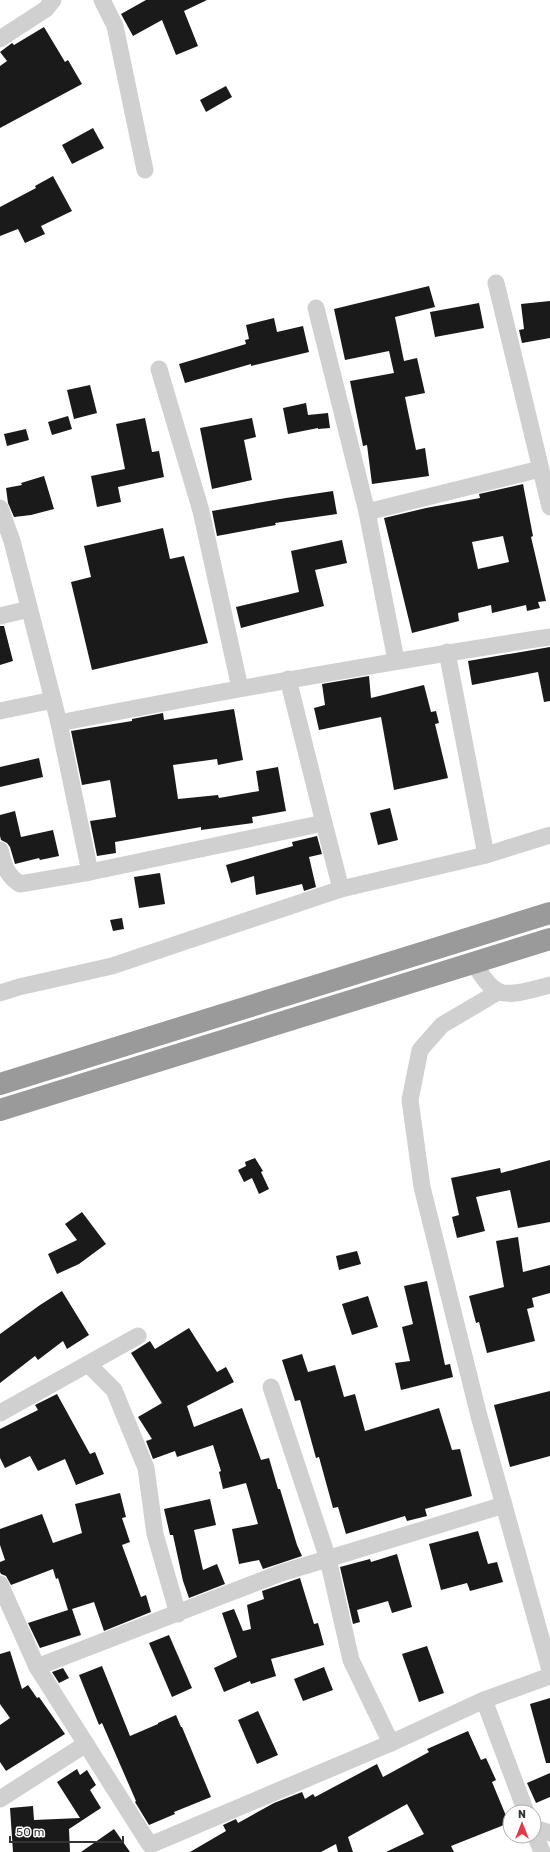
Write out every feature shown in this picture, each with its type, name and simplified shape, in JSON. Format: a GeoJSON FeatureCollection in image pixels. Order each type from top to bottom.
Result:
{"type":"FeatureCollection","features":[{"type":"Feature","properties":{"kind":"highway"},"geometry":{"type":"LineString","coordinates":[[0,1084],[550,913]]}},
{"type":"Feature","properties":{"kind":"highway"},"geometry":{"type":"LineString","coordinates":[[0,1110],[550,939]]}},
{"type":"Feature","properties":{"kind":"street"},"geometry":{"type":"LineString","coordinates":[[0,39],[46,9],[53,0]]}},
{"type":"Feature","properties":{"kind":"street"},"geometry":{"type":"LineString","coordinates":[[102,0],[115,26],[145,170]]}},
{"type":"Feature","properties":{"kind":"street"},"geometry":{"type":"LineString","coordinates":[[496,283],[550,507]]}},
{"type":"Feature","properties":{"kind":"street"},"geometry":{"type":"LineString","coordinates":[[316,308],[367,512],[396,660]]}},
{"type":"Feature","properties":{"kind":"street"},"geometry":{"type":"LineString","coordinates":[[159,369],[201,512],[240,688]]}},
{"type":"Feature","properties":{"kind":"street"},"geometry":{"type":"LineString","coordinates":[[367,512],[540,469]]}},
{"type":"Feature","properties":{"kind":"street"},"geometry":{"type":"LineString","coordinates":[[0,508],[12,541],[59,723],[90,872]]}},
{"type":"Feature","properties":{"kind":"street"},"geometry":{"type":"LineString","coordinates":[[0,616],[29,609]]}},
{"type":"Feature","properties":{"kind":"street"},"geometry":{"type":"LineString","coordinates":[[59,723],[396,660],[550,637]]}},
{"type":"Feature","properties":{"kind":"street"},"geometry":{"type":"LineString","coordinates":[[448,652],[486,855]]}},
{"type":"Feature","properties":{"kind":"street"},"geometry":{"type":"LineString","coordinates":[[288,679],[341,889]]}},
{"type":"Feature","properties":{"kind":"street"},"geometry":{"type":"LineString","coordinates":[[0,711],[53,700]]}},
{"type":"Feature","properties":{"kind":"street"},"geometry":{"type":"LineString","coordinates":[[0,850],[4,866],[11,878],[20,884],[90,872],[324,823]]}},
{"type":"Feature","properties":{"kind":"street"},"geometry":{"type":"LineString","coordinates":[[0,993],[19,987],[112,966],[341,889],[486,855],[550,835]]}},
{"type":"Feature","properties":{"kind":"street"},"geometry":{"type":"LineString","coordinates":[[472,963],[498,992],[511,994],[550,985]]}},
{"type":"Feature","properties":{"kind":"street"},"geometry":{"type":"LineString","coordinates":[[498,992],[442,1025],[420,1050],[410,1100],[422,1187],[479,1416],[550,1670]]}},
{"type":"Feature","properties":{"kind":"street"},"geometry":{"type":"LineString","coordinates":[[0,1413],[138,1336]]}},
{"type":"Feature","properties":{"kind":"street"},"geometry":{"type":"LineString","coordinates":[[88,1364],[114,1390],[146,1468],[155,1534],[178,1614]]}},
{"type":"Feature","properties":{"kind":"street"},"geometry":{"type":"LineString","coordinates":[[271,1387],[328,1559],[351,1660],[391,1743]]}},
{"type":"Feature","properties":{"kind":"street"},"geometry":{"type":"LineString","coordinates":[[37,1667],[178,1614],[280,1573],[504,1505]]}},
{"type":"Feature","properties":{"kind":"street"},"geometry":{"type":"LineString","coordinates":[[0,1584],[37,1667],[152,1849],[484,1700],[550,1676]]}},
{"type":"Feature","properties":{"kind":"street"},"geometry":{"type":"LineString","coordinates":[[484,1700],[523,1804]]}},
{"type":"Feature","properties":{"kind":"street"},"geometry":{"type":"LineString","coordinates":[[0,1799],[86,1744]]}},
{"type":"Feature","properties":{"kind":"building"},"geometry":{"type":"Polygon","coordinates":[[[146,0],[207,0],[184,11],[198,46],[176,55],[162,20],[133,36],[121,14],[146,0]]]}},
{"type":"Feature","properties":{"kind":"building"},"geometry":{"type":"Polygon","coordinates":[[[44,27],[65,62],[68,60],[82,84],[0,128],[0,66],[7,61],[0,52],[12,43],[14,45],[44,27]]]}},
{"type":"Feature","properties":{"kind":"building"},"geometry":{"type":"Polygon","coordinates":[[[226,86],[232,97],[206,112],[200,100],[226,86]]]}},
{"type":"Feature","properties":{"kind":"building"},"geometry":{"type":"Polygon","coordinates":[[[93,128],[104,148],[72,164],[62,145],[93,128]]]}},
{"type":"Feature","properties":{"kind":"building"},"geometry":{"type":"Polygon","coordinates":[[[53,176],[72,211],[41,226],[45,234],[25,243],[18,229],[0,236],[0,207],[36,188],[35,186],[53,176]]]}},
{"type":"Feature","properties":{"kind":"building"},"geometry":{"type":"Polygon","coordinates":[[[429,286],[435,307],[395,317],[404,361],[417,358],[425,393],[405,397],[416,450],[425,448],[429,476],[372,484],[367,445],[363,446],[350,381],[394,373],[389,351],[345,360],[334,309],[429,286]]]}},
{"type":"Feature","properties":{"kind":"building"},"geometry":{"type":"Polygon","coordinates":[[[550,301],[550,338],[522,343],[519,330],[524,329],[521,304],[550,301]]]}},
{"type":"Feature","properties":{"kind":"building"},"geometry":{"type":"Polygon","coordinates":[[[479,303],[484,328],[435,337],[430,312],[479,303]]]}},
{"type":"Feature","properties":{"kind":"building"},"geometry":{"type":"Polygon","coordinates":[[[274,318],[277,332],[303,326],[309,352],[251,366],[251,364],[185,383],[179,364],[246,344],[245,340],[249,339],[246,325],[274,318]]]}},
{"type":"Feature","properties":{"kind":"building"},"geometry":{"type":"Polygon","coordinates":[[[90,385],[97,413],[74,419],[67,390],[90,385]]]}},
{"type":"Feature","properties":{"kind":"building"},"geometry":{"type":"Polygon","coordinates":[[[306,403],[308,415],[328,413],[330,428],[318,428],[288,434],[283,408],[306,403]]]}},
{"type":"Feature","properties":{"kind":"building"},"geometry":{"type":"Polygon","coordinates":[[[68,416],[72,429],[52,435],[48,422],[68,416]]]}},
{"type":"Feature","properties":{"kind":"building"},"geometry":{"type":"Polygon","coordinates":[[[145,418],[152,452],[159,451],[164,477],[118,487],[121,502],[97,507],[91,476],[125,469],[116,424],[145,418]]]}},
{"type":"Feature","properties":{"kind":"building"},"geometry":{"type":"Polygon","coordinates":[[[252,418],[256,437],[244,440],[252,480],[212,489],[200,428],[252,418]]]}},
{"type":"Feature","properties":{"kind":"building"},"geometry":{"type":"Polygon","coordinates":[[[26,429],[29,440],[7,446],[4,434],[26,429]]]}},
{"type":"Feature","properties":{"kind":"building"},"geometry":{"type":"Polygon","coordinates":[[[44,476],[54,509],[31,515],[14,517],[8,503],[6,488],[22,485],[21,483],[44,476]]]}},
{"type":"Feature","properties":{"kind":"building"},"geometry":{"type":"Polygon","coordinates":[[[523,484],[533,536],[531,537],[546,601],[538,602],[540,608],[527,611],[526,605],[492,613],[491,605],[458,613],[459,621],[412,633],[384,518],[426,508],[480,498],[479,494],[523,484]],[[503,536],[472,542],[478,569],[509,562],[503,536]]]}},
{"type":"Feature","properties":{"kind":"building"},"geometry":{"type":"Polygon","coordinates":[[[333,491],[337,514],[275,523],[276,525],[217,536],[212,511],[333,491]]]}},
{"type":"Feature","properties":{"kind":"building"},"geometry":{"type":"Polygon","coordinates":[[[163,528],[170,559],[184,556],[208,643],[92,670],[71,582],[91,577],[84,546],[163,528]]]}},
{"type":"Feature","properties":{"kind":"building"},"geometry":{"type":"Polygon","coordinates":[[[342,540],[347,563],[315,570],[324,606],[241,628],[236,607],[299,592],[291,551],[342,540]]]}},
{"type":"Feature","properties":{"kind":"building"},"geometry":{"type":"Polygon","coordinates":[[[0,626],[4,626],[13,661],[0,665],[0,626]]]}},
{"type":"Feature","properties":{"kind":"building"},"geometry":{"type":"Polygon","coordinates":[[[550,647],[550,701],[544,702],[538,672],[472,685],[468,661],[550,647]]]}},
{"type":"Feature","properties":{"kind":"building"},"geometry":{"type":"Polygon","coordinates":[[[369,676],[371,698],[424,685],[431,712],[436,711],[439,723],[435,724],[448,778],[394,790],[381,717],[319,730],[314,708],[325,705],[322,684],[369,676]]]}},
{"type":"Feature","properties":{"kind":"building"},"geometry":{"type":"Polygon","coordinates":[[[234,709],[243,760],[218,765],[217,759],[173,765],[178,799],[218,795],[219,798],[259,791],[256,771],[278,767],[286,811],[252,817],[253,823],[201,830],[201,827],[115,842],[116,853],[97,856],[90,821],[116,817],[110,780],[82,785],[71,731],[132,721],[132,719],[163,713],[164,720],[234,709]]]}},
{"type":"Feature","properties":{"kind":"building"},"geometry":{"type":"Polygon","coordinates":[[[39,758],[43,777],[0,787],[0,767],[39,758]]]}},
{"type":"Feature","properties":{"kind":"building"},"geometry":{"type":"Polygon","coordinates":[[[390,808],[398,840],[378,845],[370,813],[390,808]]]}},
{"type":"Feature","properties":{"kind":"building"},"geometry":{"type":"Polygon","coordinates":[[[15,811],[21,837],[53,830],[59,856],[40,860],[39,858],[15,864],[10,847],[7,843],[1,840],[0,815],[15,811]]]}},
{"type":"Feature","properties":{"kind":"building"},"geometry":{"type":"Polygon","coordinates":[[[317,836],[322,854],[309,857],[316,887],[304,891],[302,884],[256,895],[254,876],[231,883],[226,865],[293,846],[292,842],[317,836]]]}},
{"type":"Feature","properties":{"kind":"building"},"geometry":{"type":"Polygon","coordinates":[[[160,873],[165,904],[139,908],[134,877],[160,873]]]}},
{"type":"Feature","properties":{"kind":"building"},"geometry":{"type":"Polygon","coordinates":[[[122,918],[124,929],[113,931],[110,920],[122,918]]]}},
{"type":"Feature","properties":{"kind":"building"},"geometry":{"type":"Polygon","coordinates":[[[255,1158],[263,1171],[261,1172],[269,1189],[259,1194],[252,1178],[244,1182],[238,1170],[246,1166],[245,1162],[255,1158]]]}},
{"type":"Feature","properties":{"kind":"building"},"geometry":{"type":"Polygon","coordinates":[[[550,1160],[550,1222],[518,1228],[510,1190],[476,1197],[485,1231],[457,1238],[452,1217],[459,1215],[451,1178],[500,1168],[501,1173],[550,1160]]]}},
{"type":"Feature","properties":{"kind":"building"},"geometry":{"type":"Polygon","coordinates":[[[82,1212],[106,1244],[79,1264],[57,1274],[48,1254],[77,1240],[65,1224],[82,1212]]]}},
{"type":"Feature","properties":{"kind":"building"},"geometry":{"type":"Polygon","coordinates":[[[518,1237],[523,1272],[550,1265],[550,1293],[532,1298],[534,1307],[527,1309],[535,1341],[487,1353],[479,1322],[476,1323],[469,1296],[504,1287],[496,1241],[518,1237]]]}},
{"type":"Feature","properties":{"kind":"building"},"geometry":{"type":"Polygon","coordinates":[[[357,1251],[361,1264],[339,1270],[336,1256],[357,1251]]]}},
{"type":"Feature","properties":{"kind":"building"},"geometry":{"type":"Polygon","coordinates":[[[427,1281],[445,1365],[450,1364],[453,1377],[401,1390],[395,1363],[410,1361],[402,1327],[413,1324],[404,1286],[427,1281]]]}},
{"type":"Feature","properties":{"kind":"building"},"geometry":{"type":"Polygon","coordinates":[[[62,1291],[89,1335],[67,1349],[63,1341],[38,1360],[35,1356],[0,1383],[0,1334],[62,1291]]]}},
{"type":"Feature","properties":{"kind":"building"},"geometry":{"type":"Polygon","coordinates":[[[368,1296],[378,1327],[352,1335],[342,1304],[368,1296]]]}},
{"type":"Feature","properties":{"kind":"building"},"geometry":{"type":"Polygon","coordinates":[[[189,1328],[217,1372],[226,1367],[234,1382],[187,1406],[194,1427],[242,1408],[261,1460],[269,1458],[278,1489],[280,1489],[297,1545],[302,1556],[263,1569],[259,1560],[239,1564],[232,1529],[258,1524],[246,1483],[223,1489],[219,1472],[221,1471],[213,1445],[177,1457],[175,1451],[153,1459],[146,1441],[152,1439],[138,1417],[162,1403],[131,1353],[150,1341],[155,1349],[189,1328]]]}},
{"type":"Feature","properties":{"kind":"building"},"geometry":{"type":"Polygon","coordinates":[[[302,1354],[308,1372],[335,1365],[344,1397],[355,1394],[365,1431],[439,1408],[452,1450],[460,1449],[472,1496],[425,1509],[427,1516],[407,1521],[405,1516],[346,1534],[338,1507],[333,1508],[319,1457],[316,1458],[300,1400],[295,1401],[282,1360],[302,1354]]]}},
{"type":"Feature","properties":{"kind":"building"},"geometry":{"type":"Polygon","coordinates":[[[550,1391],[550,1456],[510,1467],[494,1405],[550,1391]]]}},
{"type":"Feature","properties":{"kind":"building"},"geometry":{"type":"Polygon","coordinates":[[[57,1394],[90,1454],[95,1452],[104,1474],[76,1485],[65,1459],[38,1471],[30,1456],[5,1468],[0,1458],[0,1429],[38,1410],[35,1405],[57,1394]]]}},
{"type":"Feature","properties":{"kind":"building"},"geometry":{"type":"Polygon","coordinates":[[[120,1493],[126,1517],[122,1518],[130,1542],[122,1545],[141,1597],[146,1595],[151,1612],[104,1631],[94,1602],[72,1609],[81,1635],[40,1648],[28,1623],[68,1610],[58,1578],[56,1579],[53,1569],[11,1585],[6,1576],[0,1572],[0,1562],[5,1560],[0,1545],[0,1529],[42,1514],[53,1543],[82,1533],[75,1504],[120,1493]]]}},
{"type":"Feature","properties":{"kind":"building"},"geometry":{"type":"Polygon","coordinates":[[[210,1499],[216,1525],[194,1530],[203,1570],[217,1564],[225,1584],[189,1598],[183,1581],[173,1535],[170,1535],[164,1509],[210,1499]]]}},
{"type":"Feature","properties":{"kind":"building"},"geometry":{"type":"Polygon","coordinates":[[[478,1531],[488,1564],[497,1562],[503,1582],[470,1591],[467,1583],[441,1590],[429,1544],[478,1531]]]}},
{"type":"Feature","properties":{"kind":"building"},"geometry":{"type":"Polygon","coordinates":[[[397,1554],[412,1607],[392,1613],[388,1601],[357,1610],[360,1622],[353,1624],[340,1567],[370,1559],[371,1562],[397,1554]]]}},
{"type":"Feature","properties":{"kind":"building"},"geometry":{"type":"Polygon","coordinates":[[[300,1578],[314,1624],[318,1623],[324,1645],[271,1659],[276,1676],[251,1684],[250,1681],[224,1692],[214,1668],[237,1657],[222,1613],[234,1609],[243,1631],[251,1629],[247,1605],[264,1599],[262,1591],[300,1578]]]}},
{"type":"Feature","properties":{"kind":"building"},"geometry":{"type":"Polygon","coordinates":[[[169,1635],[192,1688],[172,1697],[149,1643],[169,1635]]]}},
{"type":"Feature","properties":{"kind":"building"},"geometry":{"type":"Polygon","coordinates":[[[427,1646],[444,1693],[419,1702],[402,1654],[427,1646]]]}},
{"type":"Feature","properties":{"kind":"building"},"geometry":{"type":"Polygon","coordinates":[[[10,1651],[22,1689],[28,1685],[37,1698],[39,1697],[65,1734],[6,1771],[0,1762],[0,1725],[10,1718],[0,1704],[0,1654],[10,1651]]]}},
{"type":"Feature","properties":{"kind":"building"},"geometry":{"type":"Polygon","coordinates":[[[102,1666],[130,1736],[176,1715],[211,1797],[174,1812],[175,1814],[149,1825],[135,1802],[136,1801],[102,1723],[99,1725],[79,1675],[102,1666]]]}},
{"type":"Feature","properties":{"kind":"building"},"geometry":{"type":"Polygon","coordinates":[[[324,1667],[333,1690],[303,1701],[294,1679],[324,1667]]]}},
{"type":"Feature","properties":{"kind":"building"},"geometry":{"type":"Polygon","coordinates":[[[63,1668],[69,1678],[59,1683],[52,1672],[63,1668]]]}},
{"type":"Feature","properties":{"kind":"building"},"geometry":{"type":"Polygon","coordinates":[[[550,1698],[550,1763],[546,1763],[530,1704],[550,1698]]]}},
{"type":"Feature","properties":{"kind":"building"},"geometry":{"type":"Polygon","coordinates":[[[258,1711],[278,1755],[257,1764],[238,1720],[258,1711]]]}},
{"type":"Feature","properties":{"kind":"building"},"geometry":{"type":"Polygon","coordinates":[[[468,1731],[481,1760],[486,1758],[496,1780],[492,1782],[502,1806],[502,1826],[451,1846],[454,1852],[386,1852],[424,1834],[407,1804],[348,1837],[353,1852],[338,1852],[336,1844],[321,1852],[190,1852],[226,1831],[223,1825],[236,1819],[238,1823],[274,1803],[302,1792],[305,1799],[313,1794],[315,1797],[377,1764],[383,1777],[429,1752],[427,1749],[468,1731]]]}},
{"type":"Feature","properties":{"kind":"building"},"geometry":{"type":"Polygon","coordinates":[[[77,1769],[80,1775],[87,1770],[96,1785],[90,1790],[101,1808],[69,1829],[70,1852],[13,1852],[10,1808],[33,1806],[34,1820],[80,1818],[57,1782],[77,1769]]]}},
{"type":"Feature","properties":{"kind":"building"},"geometry":{"type":"Polygon","coordinates":[[[550,1773],[550,1797],[536,1803],[527,1783],[550,1773]]]}},
{"type":"Feature","properties":{"kind":"building"},"geometry":{"type":"Polygon","coordinates":[[[114,1829],[130,1852],[81,1852],[114,1829]]]}}]}
